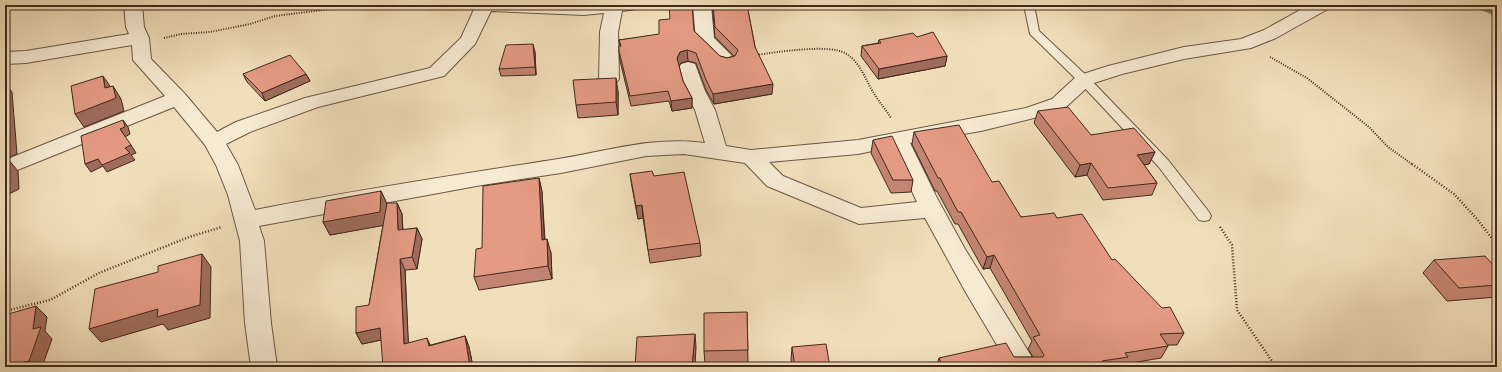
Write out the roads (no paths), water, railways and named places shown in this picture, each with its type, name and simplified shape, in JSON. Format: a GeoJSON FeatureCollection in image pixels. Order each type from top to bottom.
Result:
{"type":"FeatureCollection","features":[{"type":"Feature","properties":{"kind":"street"},"geometry":{"type":"LineString","coordinates":[[133,5],[135,27],[140,41],[142,60],[178,98],[214,142],[227,165],[240,195],[252,241],[258,323],[264,367]]}},
{"type":"Feature","properties":{"kind":"street"},"geometry":{"type":"LineString","coordinates":[[702,5],[705,40],[728,61]]}},
{"type":"Feature","properties":{"kind":"street"},"geometry":{"type":"LineString","coordinates":[[246,220],[482,178],[561,166],[646,149],[684,147],[751,157],[858,147],[1031,113],[1059,103],[1084,80],[1115,70],[1184,54],[1245,44],[1270,34],[1322,5]]}},
{"type":"Feature","properties":{"kind":"street"},"geometry":{"type":"LineString","coordinates":[[214,142],[243,128],[312,102],[437,72],[469,40],[485,6],[565,10],[622,6]]}},
{"type":"Feature","properties":{"kind":"street"},"geometry":{"type":"LineString","coordinates":[[609,79],[609,32],[622,6]]}},
{"type":"Feature","properties":{"kind":"street"},"geometry":{"type":"LineString","coordinates":[[5,58],[26,57],[140,41]]}},
{"type":"Feature","properties":{"kind":"street"},"geometry":{"type":"LineString","coordinates":[[688,68],[696,90],[706,110],[718,153]]}},
{"type":"Feature","properties":{"kind":"street"},"geometry":{"type":"LineString","coordinates":[[5,168],[178,98]]}},
{"type":"Feature","properties":{"kind":"street"},"geometry":{"type":"LineString","coordinates":[[898,139],[916,180],[977,292],[1025,367]]}},
{"type":"Feature","properties":{"kind":"street"},"geometry":{"type":"LineString","coordinates":[[751,157],[775,181],[859,216],[932,209]]}},
{"type":"Feature","properties":{"kind":"lane"},"geometry":{"type":"LineString","coordinates":[[1029,5],[1034,32],[1084,80],[1163,163],[1204,216]]}},
{"type":"Feature","properties":{"kind":"waterway"},"geometry":{"type":"LineString","coordinates":[[1469,5],[1497,14]]}}]}
